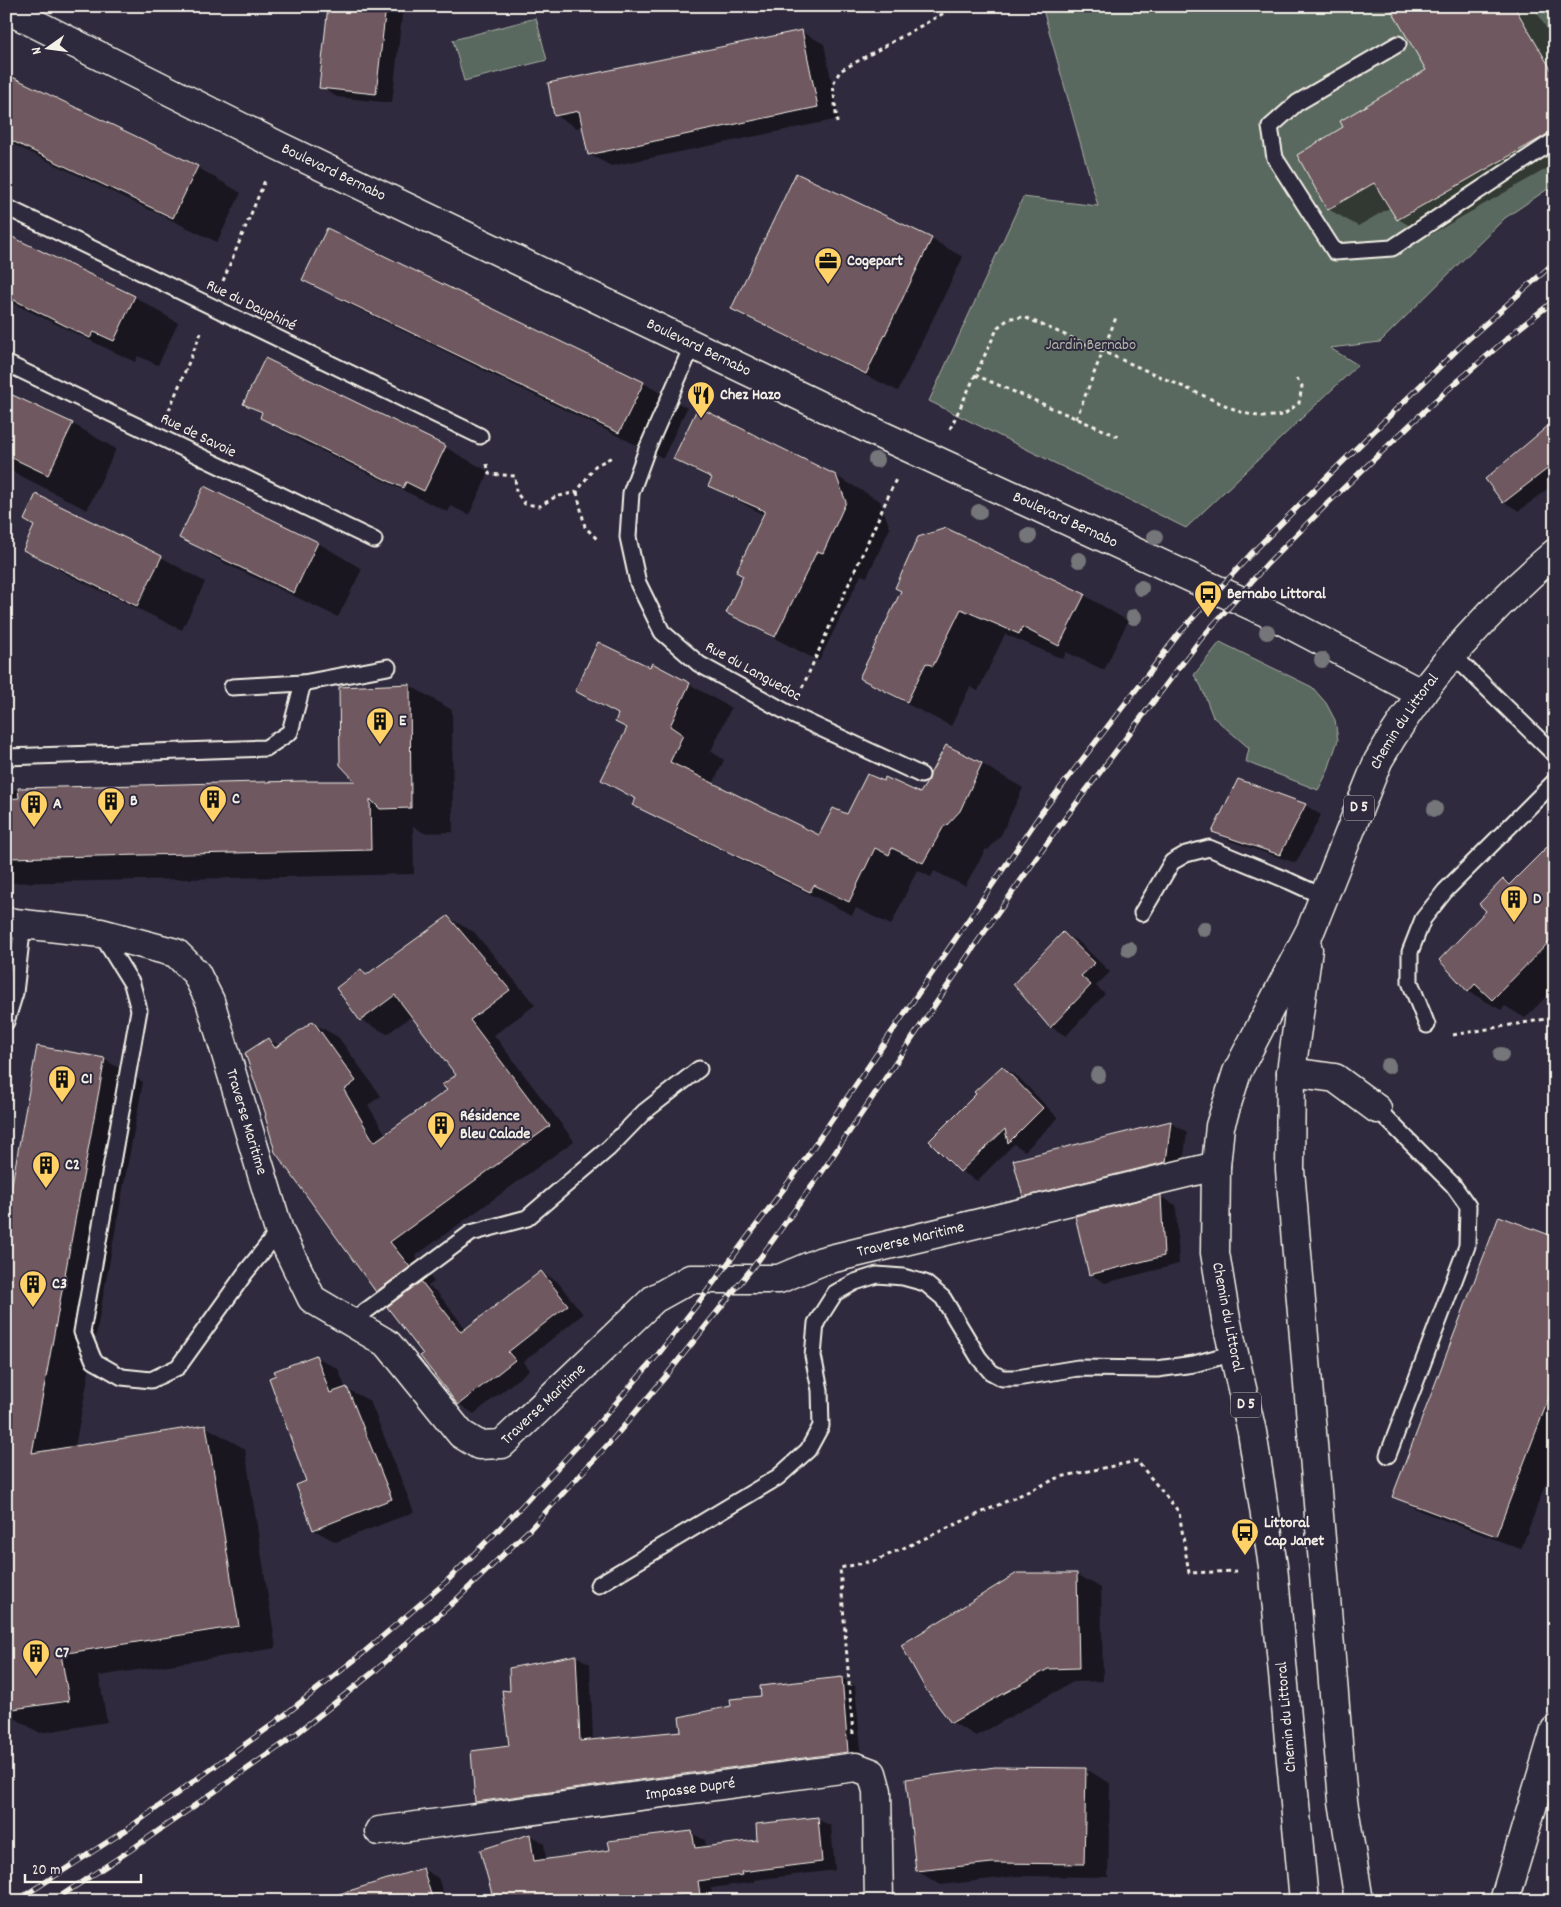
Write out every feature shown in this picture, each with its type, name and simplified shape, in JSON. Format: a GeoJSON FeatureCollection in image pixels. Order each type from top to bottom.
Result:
{"type":"FeatureCollection","features":[{"type":"Feature","properties":{"kind":"main road","name":"Boulevard Bernabo"},"geometry":{"type":"LineString","coordinates":[[6,9],[279,146],[910,449],[1272,615],[1422,694]]}},
{"type":"Feature","properties":{"kind":"main road","name":"Chemin du Littoral"},"geometry":{"type":"LineString","coordinates":[[1304,1901],[1273,1566],[1252,1432],[1226,1319],[1215,1253],[1216,1166],[1220,1126],[1236,1072],[1311,930],[1378,761],[1422,694],[1453,655],[1520,582],[1555,552]]}},
{"type":"Feature","properties":{"kind":"main road","name":"Traverse Maritime"},"geometry":{"type":"LineString","coordinates":[[15,922],[101,933],[176,952],[196,973],[210,1001],[279,1231],[312,1299],[388,1344],[461,1434],[479,1445],[502,1444],[654,1299],[690,1279],[779,1279],[822,1261],[1216,1166]]}},
{"type":"Feature","properties":{"kind":"main road","name":"Chemin du Littoral"},"geometry":{"type":"LineString","coordinates":[[1311,930],[1291,1072],[1290,1170],[1343,1801],[1359,1901]]}},
{"type":"Feature","properties":{"kind":"main road"},"geometry":{"type":"LineString","coordinates":[[1291,1072],[1335,1078],[1377,1109]]}},
{"type":"Feature","properties":{"kind":"main road"},"geometry":{"type":"LineString","coordinates":[[1504,1901],[1555,1730]]}},
{"type":"Feature","properties":{"kind":"main road"},"geometry":{"type":"LineString","coordinates":[[856,1767],[872,1773],[877,1791],[880,1901]]}},
{"type":"Feature","properties":{"kind":"main road","name":"Impasse Dupré"},"geometry":{"type":"LineString","coordinates":[[379,1831],[856,1767]]}},
{"type":"Feature","properties":{"kind":"lane"},"geometry":{"type":"LineString","coordinates":[[1398,44],[1297,103],[1270,126],[1275,158],[1334,252],[1392,248],[1555,140]]}},
{"type":"Feature","properties":{"kind":"lane","name":"Rue du Dauphiné"},"geometry":{"type":"LineString","coordinates":[[6,207],[480,436]]}},
{"type":"Feature","properties":{"kind":"lane","name":"Rue du Languedoc"},"geometry":{"type":"LineString","coordinates":[[693,344],[630,493],[628,537],[638,583],[662,632],[699,664],[790,714],[921,776]]}},
{"type":"Feature","properties":{"kind":"lane","name":"Rue de Savoie"},"geometry":{"type":"LineString","coordinates":[[6,363],[374,540]]}},
{"type":"Feature","properties":{"kind":"lane"},"geometry":{"type":"LineString","coordinates":[[1453,655],[1555,755]]}},
{"type":"Feature","properties":{"kind":"lane"},"geometry":{"type":"LineString","coordinates":[[232,687],[303,683],[388,667]]}},
{"type":"Feature","properties":{"kind":"lane"},"geometry":{"type":"LineString","coordinates":[[6,757],[266,748],[290,732],[303,683]]}},
{"type":"Feature","properties":{"kind":"lane"},"geometry":{"type":"LineString","coordinates":[[1427,1025],[1410,982],[1410,952],[1423,919],[1445,891],[1555,781]]}},
{"type":"Feature","properties":{"kind":"lane"},"geometry":{"type":"LineString","coordinates":[[1142,913],[1172,862],[1186,854],[1208,848],[1324,897]]}},
{"type":"Feature","properties":{"kind":"lane"},"geometry":{"type":"LineString","coordinates":[[6,1022],[15,993],[15,922]]}},
{"type":"Feature","properties":{"kind":"lane"},"geometry":{"type":"LineString","coordinates":[[101,933],[132,984],[139,1010],[82,1332],[94,1361],[122,1378],[151,1380],[178,1367],[246,1272],[279,1231]]}},
{"type":"Feature","properties":{"kind":"lane"},"geometry":{"type":"LineString","coordinates":[[351,1322],[471,1233],[527,1218],[609,1148],[644,1112],[699,1068]]}},
{"type":"Feature","properties":{"kind":"lane"},"geometry":{"type":"LineString","coordinates":[[1377,1109],[1453,1185],[1468,1206],[1467,1246],[1388,1456]]}},
{"type":"Feature","properties":{"kind":"lane"},"geometry":{"type":"LineString","coordinates":[[598,1585],[778,1477],[808,1450],[821,1426],[820,1390],[813,1356],[816,1323],[835,1293],[855,1282],[877,1275],[903,1277],[925,1283],[943,1298],[979,1358],[991,1372],[1002,1378],[1017,1378],[1078,1368],[1157,1369],[1194,1364],[1234,1353]]}},
{"type":"Feature","properties":{"kind":"path"},"geometry":{"type":"LineString","coordinates":[[838,123],[832,84],[840,72],[944,13],[944,6]]}},
{"type":"Feature","properties":{"kind":"path"},"geometry":{"type":"LineString","coordinates":[[228,270],[279,146]]}},
{"type":"Feature","properties":{"kind":"path"},"geometry":{"type":"LineString","coordinates":[[1076,419],[1117,315]]}},
{"type":"Feature","properties":{"kind":"path"},"geometry":{"type":"LineString","coordinates":[[934,460],[998,327],[1010,318],[1024,317],[1243,413],[1263,417],[1283,415],[1299,403],[1302,386],[1296,378]]}},
{"type":"Feature","properties":{"kind":"path"},"geometry":{"type":"LineString","coordinates":[[168,413],[196,346]]}},
{"type":"Feature","properties":{"kind":"path"},"geometry":{"type":"LineString","coordinates":[[975,375],[1122,438]]}},
{"type":"Feature","properties":{"kind":"path"},"geometry":{"type":"LineString","coordinates":[[489,474],[515,476],[516,492],[525,504],[540,506],[554,496],[576,492],[595,466],[602,461],[610,457],[647,449]]}},
{"type":"Feature","properties":{"kind":"path"},"geometry":{"type":"LineString","coordinates":[[801,689],[910,449]]}},
{"type":"Feature","properties":{"kind":"path"},"geometry":{"type":"LineString","coordinates":[[576,492],[585,527],[612,553],[633,561]]}},
{"type":"Feature","properties":{"kind":"path"},"geometry":{"type":"LineString","coordinates":[[1427,1025],[1447,1036],[1546,1019],[1555,1014]]}},
{"type":"Feature","properties":{"kind":"path"},"geometry":{"type":"LineString","coordinates":[[856,1767],[840,1568],[877,1560],[1060,1477],[1137,1461],[1179,1512],[1189,1573],[1243,1571]]}},
{"type":"Feature","properties":{"kind":"green space","name":"Jardin Bernabo"},"geometry":{"type":"Polygon","coordinates":[[[1042,6],[1555,6],[1555,184],[1505,218],[1380,342],[1330,348],[1358,365],[1186,528],[929,401],[1023,197],[1098,206],[1042,6]]]}},
{"type":"Feature","properties":{"kind":"green space"},"geometry":{"type":"Polygon","coordinates":[[[536,18],[547,60],[464,81],[453,40],[536,18]]]}},
{"type":"Feature","properties":{"kind":"green space"},"geometry":{"type":"Polygon","coordinates":[[[1220,642],[1312,687],[1326,703],[1335,720],[1338,740],[1327,773],[1318,790],[1246,762],[1249,748],[1213,717],[1201,686],[1194,675],[1220,642]]]}},
{"type":"Feature","properties":{"kind":"building"},"geometry":{"type":"Polygon","coordinates":[[[328,6],[386,6],[376,94],[319,88],[328,6]]]}},
{"type":"Feature","properties":{"kind":"building"},"geometry":{"type":"Polygon","coordinates":[[[1389,6],[1514,6],[1555,76],[1555,130],[1397,220],[1374,183],[1327,210],[1297,155],[1343,127],[1340,121],[1426,70],[1389,6]]]}},
{"type":"Feature","properties":{"kind":"building"},"geometry":{"type":"Polygon","coordinates":[[[802,30],[818,107],[588,155],[579,111],[554,116],[548,83],[802,30]]]}},
{"type":"Feature","properties":{"kind":"building"},"geometry":{"type":"Polygon","coordinates":[[[6,74],[198,166],[173,218],[6,138],[6,74]]]}},
{"type":"Feature","properties":{"kind":"building"},"geometry":{"type":"Polygon","coordinates":[[[796,173],[932,238],[866,374],[731,309],[796,173]]]}},
{"type":"Feature","properties":{"kind":"building"},"geometry":{"type":"Polygon","coordinates":[[[327,228],[644,382],[619,433],[302,280],[327,228]]]}},
{"type":"Feature","properties":{"kind":"building"},"geometry":{"type":"Polygon","coordinates":[[[6,234],[135,296],[114,341],[94,332],[90,338],[6,296],[6,234]]]}},
{"type":"Feature","properties":{"kind":"building"},"geometry":{"type":"Polygon","coordinates":[[[265,358],[446,446],[424,491],[406,482],[403,488],[260,418],[262,412],[243,404],[265,358]]]}},
{"type":"Feature","properties":{"kind":"building"},"geometry":{"type":"Polygon","coordinates":[[[6,392],[73,423],[48,475],[6,455],[6,392]]]}},
{"type":"Feature","properties":{"kind":"building"},"geometry":{"type":"Polygon","coordinates":[[[698,407],[836,475],[846,502],[823,553],[817,551],[775,637],[726,613],[743,576],[736,572],[765,511],[708,486],[712,478],[673,459],[698,407]]]}},
{"type":"Feature","properties":{"kind":"building"},"geometry":{"type":"Polygon","coordinates":[[[1555,420],[1555,463],[1503,503],[1485,479],[1555,420]]]}},
{"type":"Feature","properties":{"kind":"building"},"geometry":{"type":"Polygon","coordinates":[[[204,486],[318,542],[294,593],[179,538],[204,486]]]}},
{"type":"Feature","properties":{"kind":"building"},"geometry":{"type":"Polygon","coordinates":[[[36,494],[162,556],[137,606],[23,550],[34,526],[24,520],[36,494]]]}},
{"type":"Feature","properties":{"kind":"building"},"geometry":{"type":"Polygon","coordinates":[[[946,528],[1085,594],[1059,646],[1022,627],[1019,634],[961,609],[933,666],[926,663],[907,702],[859,678],[901,591],[895,588],[918,537],[946,528]]]}},
{"type":"Feature","properties":{"kind":"building"},"geometry":{"type":"Polygon","coordinates":[[[598,642],[650,667],[652,663],[690,683],[670,726],[683,735],[670,762],[819,835],[833,808],[847,814],[867,774],[884,781],[885,777],[920,793],[946,745],[982,763],[960,811],[944,826],[923,863],[892,848],[889,855],[875,848],[849,902],[814,885],[810,892],[632,805],[636,799],[601,780],[627,728],[615,722],[618,714],[575,691],[598,642]]]}},
{"type":"Feature","properties":{"kind":"building"},"geometry":{"type":"Polygon","coordinates":[[[410,684],[411,808],[380,809],[370,799],[371,850],[6,858],[6,799],[19,798],[18,788],[355,781],[340,765],[339,687],[410,684]]]}},
{"type":"Feature","properties":{"kind":"building"},"geometry":{"type":"Polygon","coordinates":[[[1238,779],[1306,804],[1280,855],[1212,832],[1238,779]]]}},
{"type":"Feature","properties":{"kind":"building","name":"D"},"geometry":{"type":"Polygon","coordinates":[[[1555,839],[1555,936],[1492,1000],[1475,984],[1468,992],[1439,960],[1486,911],[1479,904],[1503,879],[1509,885],[1555,839]]]}},
{"type":"Feature","properties":{"kind":"building"},"geometry":{"type":"Polygon","coordinates":[[[448,916],[510,990],[470,1020],[550,1126],[390,1242],[410,1267],[376,1292],[275,1152],[266,1115],[245,1053],[268,1038],[275,1048],[313,1021],[356,1081],[344,1090],[374,1142],[447,1090],[442,1085],[456,1075],[395,995],[360,1021],[336,988],[361,969],[366,975],[448,916]]]}},
{"type":"Feature","properties":{"kind":"building"},"geometry":{"type":"Polygon","coordinates":[[[1063,932],[1095,963],[1081,976],[1091,985],[1050,1028],[1013,984],[1063,932]]]}},
{"type":"Feature","properties":{"kind":"building"},"geometry":{"type":"Polygon","coordinates":[[[37,1046],[105,1058],[32,1453],[206,1425],[239,1626],[61,1654],[69,1701],[6,1710],[6,1217],[37,1046]]]}},
{"type":"Feature","properties":{"kind":"building"},"geometry":{"type":"Polygon","coordinates":[[[1002,1066],[1043,1108],[1008,1143],[1005,1129],[960,1172],[929,1141],[976,1094],[974,1092],[1002,1066]]]}},
{"type":"Feature","properties":{"kind":"building"},"geometry":{"type":"Polygon","coordinates":[[[1171,1121],[1166,1162],[1023,1197],[1013,1160],[1171,1121]]]}},
{"type":"Feature","properties":{"kind":"building"},"geometry":{"type":"Polygon","coordinates":[[[1161,1195],[1164,1256],[1089,1275],[1075,1216],[1161,1195]]]}},
{"type":"Feature","properties":{"kind":"building"},"geometry":{"type":"Polygon","coordinates":[[[1499,1216],[1555,1237],[1555,1382],[1496,1536],[1392,1497],[1499,1216]]]}},
{"type":"Feature","properties":{"kind":"building"},"geometry":{"type":"Polygon","coordinates":[[[541,1271],[568,1305],[508,1352],[515,1360],[458,1405],[420,1356],[423,1354],[387,1307],[421,1281],[461,1332],[541,1271]]]}},
{"type":"Feature","properties":{"kind":"building"},"geometry":{"type":"Polygon","coordinates":[[[316,1355],[330,1393],[347,1387],[392,1499],[313,1530],[296,1485],[306,1481],[269,1378],[276,1375],[274,1371],[316,1355]]]}},
{"type":"Feature","properties":{"kind":"building"},"geometry":{"type":"Polygon","coordinates":[[[1017,1573],[1077,1573],[1079,1668],[1048,1669],[951,1723],[926,1690],[901,1645],[1017,1573]]]}},
{"type":"Feature","properties":{"kind":"building"},"geometry":{"type":"Polygon","coordinates":[[[576,1655],[580,1741],[681,1731],[679,1717],[731,1706],[730,1699],[761,1696],[760,1686],[842,1677],[848,1752],[475,1802],[471,1751],[509,1746],[502,1690],[510,1691],[509,1668],[576,1655]]]}},
{"type":"Feature","properties":{"kind":"building"},"geometry":{"type":"Polygon","coordinates":[[[995,1767],[1086,1768],[1084,1864],[992,1863],[916,1871],[906,1779],[995,1767]]]}},
{"type":"Feature","properties":{"kind":"building"},"geometry":{"type":"Polygon","coordinates":[[[818,1817],[822,1862],[741,1872],[742,1875],[698,1881],[700,1895],[605,1901],[494,1901],[480,1850],[530,1834],[534,1861],[610,1850],[608,1841],[692,1831],[695,1848],[757,1840],[756,1824],[818,1817]]]}},
{"type":"Feature","properties":{"kind":"building"},"geometry":{"type":"Polygon","coordinates":[[[423,1868],[433,1901],[340,1901],[339,1894],[423,1868]]]}},
{"type":"Feature","properties":{"kind":"railway"},"geometry":{"type":"LineString","coordinates":[[16,1901],[126,1830],[272,1725],[363,1653],[446,1582],[519,1509],[596,1426],[656,1357],[696,1306],[797,1171],[1042,812],[1181,631],[1250,555],[1325,479],[1465,342],[1555,262]]}},
{"type":"Feature","properties":{"kind":"railway"},"geometry":{"type":"LineString","coordinates":[[53,1901],[135,1847],[286,1742],[376,1670],[456,1600],[530,1529],[613,1439],[760,1258],[822,1172],[978,941],[1060,825],[1200,640],[1267,564],[1329,502],[1436,400],[1555,300]]}},
{"type":"Feature","properties":{"kind":"place","name":"Cogepart"},"geometry":{"type":"Point","coordinates":[828,285]}},
{"type":"Feature","properties":{"kind":"place","name":"Chez Hazo"},"geometry":{"type":"Point","coordinates":[701,419]}},
{"type":"Feature","properties":{"kind":"place","name":"Bernabo Littoral"},"geometry":{"type":"Point","coordinates":[1208,618]}},
{"type":"Feature","properties":{"kind":"place","name":"E"},"geometry":{"type":"Point","coordinates":[380,745]}},
{"type":"Feature","properties":{"kind":"place","name":"C"},"geometry":{"type":"Point","coordinates":[213,823]}},
{"type":"Feature","properties":{"kind":"place","name":"B"},"geometry":{"type":"Point","coordinates":[111,825]}},
{"type":"Feature","properties":{"kind":"place","name":"A"},"geometry":{"type":"Point","coordinates":[34,828]}},
{"type":"Feature","properties":{"kind":"place","name":"D"},"geometry":{"type":"Point","coordinates":[1514,923]}},
{"type":"Feature","properties":{"kind":"place","name":"C1"},"geometry":{"type":"Point","coordinates":[62,1103]}},
{"type":"Feature","properties":{"kind":"place","name":"Résidence Bleu Calade"},"geometry":{"type":"Point","coordinates":[441,1149]}},
{"type":"Feature","properties":{"kind":"place","name":"C2"},"geometry":{"type":"Point","coordinates":[46,1189]}},
{"type":"Feature","properties":{"kind":"place","name":"C3"},"geometry":{"type":"Point","coordinates":[33,1308]}},
{"type":"Feature","properties":{"kind":"place","name":"Littoral Cap Janet"},"geometry":{"type":"Point","coordinates":[1245,1556]}},
{"type":"Feature","properties":{"kind":"place","name":"C7"},"geometry":{"type":"Point","coordinates":[36,1677]}}]}
